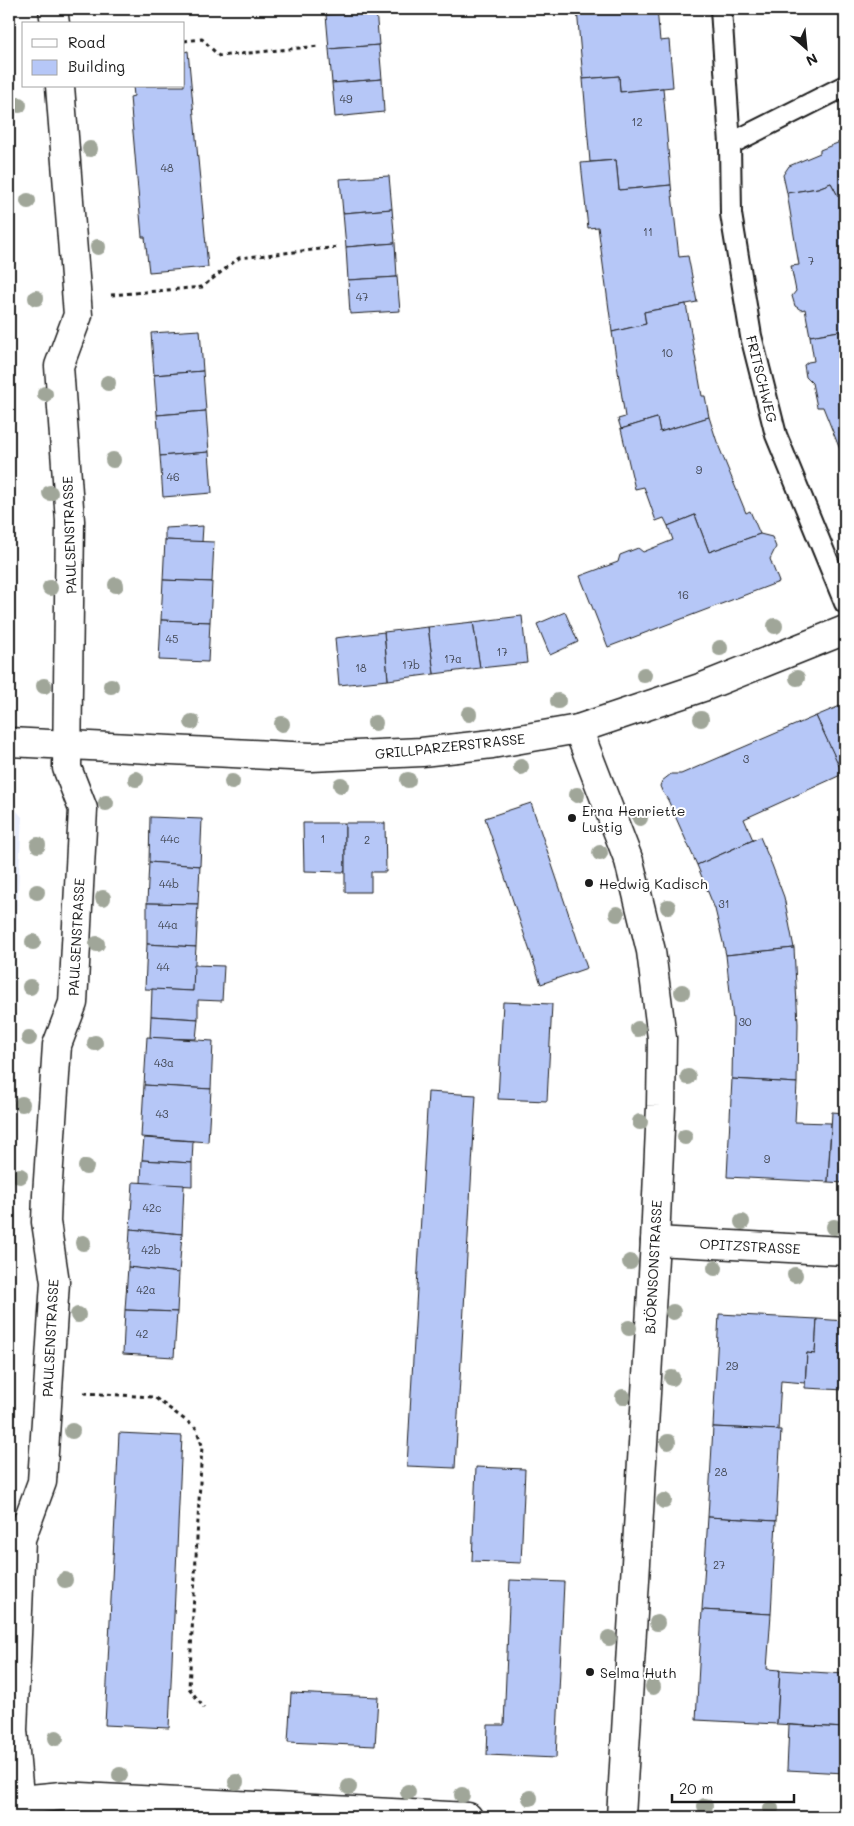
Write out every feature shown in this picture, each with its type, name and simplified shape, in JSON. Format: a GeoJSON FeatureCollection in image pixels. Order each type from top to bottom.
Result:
{"type":"FeatureCollection","features":[{"type":"Feature","properties":{"kind":"street"},"geometry":{"type":"LineString","coordinates":[[53,9],[54,22]]}},
{"type":"Feature","properties":{"kind":"street","name":"PAULSENSTRASSE"},"geometry":{"type":"LineString","coordinates":[[16,1807],[13,1730],[21,1539],[42,1482],[55,1282],[46,1222],[47,1194],[57,1045],[73,1003],[83,809],[67,768],[70,520],[59,366],[78,315],[60,88]]}},
{"type":"Feature","properties":{"kind":"street","name":"GRILLPARZERSTRASSE"},"geometry":{"type":"LineString","coordinates":[[9,742],[311,757],[431,751],[492,744],[578,729],[703,687],[845,630]]}},
{"type":"Feature","properties":{"kind":"street","name":"BJÖRNSONSTRASSE"},"geometry":{"type":"LineString","coordinates":[[578,729],[629,861],[651,951],[662,1038],[655,1240],[621,1817]]}},
{"type":"Feature","properties":{"kind":"street","name":"OPITZSTRASSE"},"geometry":{"type":"LineString","coordinates":[[655,1240],[845,1251]]}},
{"type":"Feature","properties":{"kind":"street"},"geometry":{"type":"LineString","coordinates":[[16,1807],[62,1796],[468,1817]]}},
{"type":"Feature","properties":{"kind":"lane","name":"FRITSCHWEG"},"geometry":{"type":"LineString","coordinates":[[721,9],[730,144],[731,214],[751,336],[776,435],[845,602]]}},
{"type":"Feature","properties":{"kind":"lane"},"geometry":{"type":"LineString","coordinates":[[730,144],[845,86]]}},
{"type":"Feature","properties":{"kind":"path"},"geometry":{"type":"LineString","coordinates":[[185,40],[202,39],[220,56],[320,46]]}},
{"type":"Feature","properties":{"kind":"path"},"geometry":{"type":"LineString","coordinates":[[109,296],[202,287],[239,258],[339,247]]}},
{"type":"Feature","properties":{"kind":"path"},"geometry":{"type":"LineString","coordinates":[[9,1099],[16,1100]]}},
{"type":"Feature","properties":{"kind":"path"},"geometry":{"type":"LineString","coordinates":[[84,1393],[154,1397],[196,1428],[202,1445],[189,1688],[204,1708]]}},
{"type":"Feature","properties":{"kind":"shaded area"},"geometry":{"type":"Polygon","coordinates":[[[9,802],[22,817],[9,1054],[9,802]]]}},
{"type":"Feature","properties":{"kind":"building"},"geometry":{"type":"Polygon","coordinates":[[[326,9],[376,9],[376,10],[326,15],[326,9]]]}},
{"type":"Feature","properties":{"kind":"building"},"geometry":{"type":"Polygon","coordinates":[[[577,9],[657,9],[660,41],[669,40],[673,87],[620,92],[619,76],[583,79],[577,9]]]}},
{"type":"Feature","properties":{"kind":"building"},"geometry":{"type":"Polygon","coordinates":[[[376,10],[379,45],[329,49],[326,15],[376,10]]]}},
{"type":"Feature","properties":{"kind":"building"},"geometry":{"type":"Polygon","coordinates":[[[379,45],[382,79],[332,83],[329,49],[379,45]]]}},
{"type":"Feature","properties":{"kind":"building"},"geometry":{"type":"Polygon","coordinates":[[[188,51],[208,267],[149,272],[145,237],[142,237],[130,97],[134,96],[133,88],[185,88],[185,52],[188,51]]]}},
{"type":"Feature","properties":{"kind":"building"},"geometry":{"type":"Polygon","coordinates":[[[619,76],[620,92],[663,88],[671,185],[619,190],[616,160],[590,162],[583,79],[619,76]]]}},
{"type":"Feature","properties":{"kind":"building"},"geometry":{"type":"Polygon","coordinates":[[[382,79],[384,112],[335,117],[332,83],[382,79]]]}},
{"type":"Feature","properties":{"kind":"building"},"geometry":{"type":"Polygon","coordinates":[[[845,140],[845,193],[838,196],[831,183],[818,188],[787,193],[783,175],[789,166],[845,140]]]}},
{"type":"Feature","properties":{"kind":"building"},"geometry":{"type":"Polygon","coordinates":[[[616,160],[619,190],[671,185],[679,257],[688,256],[697,302],[644,312],[646,324],[612,332],[598,227],[588,228],[581,163],[616,160]]]}},
{"type":"Feature","properties":{"kind":"building"},"geometry":{"type":"Polygon","coordinates":[[[389,176],[392,209],[343,213],[340,179],[389,176]]]}},
{"type":"Feature","properties":{"kind":"building"},"geometry":{"type":"Polygon","coordinates":[[[831,183],[838,196],[845,193],[845,330],[810,336],[805,309],[801,310],[795,306],[792,296],[796,291],[791,266],[799,265],[787,193],[818,188],[831,183]]]}},
{"type":"Feature","properties":{"kind":"building"},"geometry":{"type":"Polygon","coordinates":[[[392,209],[395,243],[346,247],[343,213],[392,209]]]}},
{"type":"Feature","properties":{"kind":"building"},"geometry":{"type":"Polygon","coordinates":[[[395,243],[397,277],[348,280],[346,247],[395,243]]]}},
{"type":"Feature","properties":{"kind":"building"},"geometry":{"type":"Polygon","coordinates":[[[397,277],[400,311],[350,314],[348,280],[397,277]]]}},
{"type":"Feature","properties":{"kind":"building"},"geometry":{"type":"Polygon","coordinates":[[[686,304],[702,396],[705,396],[709,417],[660,432],[657,418],[621,429],[618,419],[625,417],[612,332],[646,324],[644,312],[686,304]]]}},
{"type":"Feature","properties":{"kind":"building"},"geometry":{"type":"Polygon","coordinates":[[[200,330],[203,371],[154,375],[151,333],[200,330]]]}},
{"type":"Feature","properties":{"kind":"building"},"geometry":{"type":"Polygon","coordinates":[[[845,330],[845,462],[823,407],[817,407],[812,383],[806,377],[804,365],[814,361],[810,336],[845,330]]]}},
{"type":"Feature","properties":{"kind":"building"},"geometry":{"type":"Polygon","coordinates":[[[203,371],[206,411],[157,415],[154,375],[203,371]]]}},
{"type":"Feature","properties":{"kind":"building"},"geometry":{"type":"Polygon","coordinates":[[[206,411],[209,452],[160,456],[157,415],[206,411]]]}},
{"type":"Feature","properties":{"kind":"building"},"geometry":{"type":"Polygon","coordinates":[[[709,417],[717,442],[746,513],[750,511],[760,534],[709,552],[695,515],[668,526],[664,518],[656,521],[644,487],[635,489],[621,429],[657,418],[660,432],[709,417]]]}},
{"type":"Feature","properties":{"kind":"building"},"geometry":{"type":"Polygon","coordinates":[[[209,452],[212,493],[163,497],[160,456],[209,452]]]}},
{"type":"Feature","properties":{"kind":"building"},"geometry":{"type":"Polygon","coordinates":[[[695,515],[709,552],[760,534],[772,537],[776,547],[770,559],[779,582],[608,647],[580,576],[618,562],[620,555],[638,548],[643,552],[673,540],[668,526],[695,515]]]}},
{"type":"Feature","properties":{"kind":"building"},"geometry":{"type":"Polygon","coordinates":[[[203,526],[202,542],[165,540],[165,528],[203,526]]]}},
{"type":"Feature","properties":{"kind":"building"},"geometry":{"type":"Polygon","coordinates":[[[165,540],[214,542],[212,582],[163,580],[165,540]]]}},
{"type":"Feature","properties":{"kind":"building"},"geometry":{"type":"Polygon","coordinates":[[[163,580],[212,582],[210,622],[161,620],[163,580]]]}},
{"type":"Feature","properties":{"kind":"building"},"geometry":{"type":"Polygon","coordinates":[[[565,612],[578,642],[550,655],[537,624],[565,612]]]}},
{"type":"Feature","properties":{"kind":"building"},"geometry":{"type":"Polygon","coordinates":[[[522,616],[527,663],[480,668],[473,622],[522,616]]]}},
{"type":"Feature","properties":{"kind":"building"},"geometry":{"type":"Polygon","coordinates":[[[161,620],[210,622],[208,662],[159,660],[161,620]]]}},
{"type":"Feature","properties":{"kind":"building"},"geometry":{"type":"Polygon","coordinates":[[[473,622],[480,668],[434,674],[428,627],[473,622]]]}},
{"type":"Feature","properties":{"kind":"building"},"geometry":{"type":"Polygon","coordinates":[[[428,627],[434,674],[388,680],[384,632],[428,627]]]}},
{"type":"Feature","properties":{"kind":"building"},"geometry":{"type":"Polygon","coordinates":[[[384,632],[388,680],[339,685],[335,638],[384,632]]]}},
{"type":"Feature","properties":{"kind":"building"},"geometry":{"type":"Polygon","coordinates":[[[845,704],[845,780],[816,716],[845,704]]]}},
{"type":"Feature","properties":{"kind":"building"},"geometry":{"type":"Polygon","coordinates":[[[816,716],[843,774],[744,819],[753,840],[697,865],[668,800],[662,791],[660,786],[662,781],[671,774],[681,774],[816,716]]]}},
{"type":"Feature","properties":{"kind":"building"},"geometry":{"type":"Polygon","coordinates":[[[531,803],[587,968],[541,984],[485,818],[531,803]]]}},
{"type":"Feature","properties":{"kind":"building"},"geometry":{"type":"Polygon","coordinates":[[[150,817],[202,819],[200,866],[149,862],[150,817]]]}},
{"type":"Feature","properties":{"kind":"building"},"geometry":{"type":"Polygon","coordinates":[[[303,823],[345,823],[345,872],[304,871],[303,823]]]}},
{"type":"Feature","properties":{"kind":"building"},"geometry":{"type":"Polygon","coordinates":[[[345,823],[385,823],[386,872],[371,872],[371,892],[345,892],[345,823]]]}},
{"type":"Feature","properties":{"kind":"building"},"geometry":{"type":"Polygon","coordinates":[[[760,837],[784,897],[794,948],[726,955],[715,909],[697,865],[760,837]]]}},
{"type":"Feature","properties":{"kind":"building"},"geometry":{"type":"Polygon","coordinates":[[[149,862],[200,866],[198,904],[147,903],[149,862]]]}},
{"type":"Feature","properties":{"kind":"building"},"geometry":{"type":"Polygon","coordinates":[[[147,903],[198,904],[196,947],[147,944],[147,903]]]}},
{"type":"Feature","properties":{"kind":"building"},"geometry":{"type":"Polygon","coordinates":[[[147,944],[196,947],[193,991],[145,989],[147,944]]]}},
{"type":"Feature","properties":{"kind":"building"},"geometry":{"type":"Polygon","coordinates":[[[794,948],[798,1024],[797,1083],[732,1079],[733,1020],[726,955],[794,948]]]}},
{"type":"Feature","properties":{"kind":"building"},"geometry":{"type":"Polygon","coordinates":[[[194,965],[224,966],[222,1001],[198,1000],[198,1019],[151,1016],[152,989],[193,991],[194,965]]]}},
{"type":"Feature","properties":{"kind":"building"},"geometry":{"type":"Polygon","coordinates":[[[503,1002],[552,1004],[547,1101],[498,1099],[503,1002]]]}},
{"type":"Feature","properties":{"kind":"building"},"geometry":{"type":"Polygon","coordinates":[[[151,1016],[198,1019],[196,1039],[150,1038],[151,1016]]]}},
{"type":"Feature","properties":{"kind":"building"},"geometry":{"type":"Polygon","coordinates":[[[147,1037],[213,1041],[211,1089],[144,1085],[147,1037]]]}},
{"type":"Feature","properties":{"kind":"building"},"geometry":{"type":"Polygon","coordinates":[[[732,1079],[797,1083],[795,1122],[831,1123],[828,1182],[727,1177],[732,1079]]]}},
{"type":"Feature","properties":{"kind":"building"},"geometry":{"type":"Polygon","coordinates":[[[144,1085],[211,1089],[208,1142],[141,1137],[144,1085]]]}},
{"type":"Feature","properties":{"kind":"building"},"geometry":{"type":"Polygon","coordinates":[[[428,1092],[476,1095],[455,1468],[407,1466],[428,1092]]]}},
{"type":"Feature","properties":{"kind":"building"},"geometry":{"type":"Polygon","coordinates":[[[832,1112],[845,1113],[845,1183],[828,1182],[832,1112]]]}},
{"type":"Feature","properties":{"kind":"building"},"geometry":{"type":"Polygon","coordinates":[[[144,1138],[193,1141],[192,1163],[142,1160],[144,1138]]]}},
{"type":"Feature","properties":{"kind":"building"},"geometry":{"type":"Polygon","coordinates":[[[142,1160],[192,1163],[192,1186],[141,1183],[142,1160]]]}},
{"type":"Feature","properties":{"kind":"building"},"geometry":{"type":"Polygon","coordinates":[[[133,1182],[184,1185],[182,1234],[130,1229],[133,1182]]]}},
{"type":"Feature","properties":{"kind":"building"},"geometry":{"type":"Polygon","coordinates":[[[130,1229],[182,1234],[179,1273],[128,1267],[130,1229]]]}},
{"type":"Feature","properties":{"kind":"building"},"geometry":{"type":"Polygon","coordinates":[[[128,1267],[179,1273],[177,1312],[125,1310],[128,1267]]]}},
{"type":"Feature","properties":{"kind":"building"},"geometry":{"type":"Polygon","coordinates":[[[125,1310],[177,1312],[174,1357],[123,1354],[125,1310]]]}},
{"type":"Feature","properties":{"kind":"building"},"geometry":{"type":"Polygon","coordinates":[[[719,1314],[817,1319],[815,1354],[807,1353],[805,1383],[781,1381],[778,1430],[713,1427],[719,1314]]]}},
{"type":"Feature","properties":{"kind":"building"},"geometry":{"type":"Polygon","coordinates":[[[817,1319],[845,1321],[845,1390],[805,1388],[807,1353],[815,1354],[817,1319]]]}},
{"type":"Feature","properties":{"kind":"building"},"geometry":{"type":"Polygon","coordinates":[[[713,1427],[781,1430],[776,1521],[708,1517],[713,1427]]]}},
{"type":"Feature","properties":{"kind":"building"},"geometry":{"type":"Polygon","coordinates":[[[119,1433],[182,1436],[169,1728],[105,1725],[119,1433]]]}},
{"type":"Feature","properties":{"kind":"building"},"geometry":{"type":"Polygon","coordinates":[[[476,1467],[525,1469],[521,1563],[472,1561],[476,1467]]]}},
{"type":"Feature","properties":{"kind":"building"},"geometry":{"type":"Polygon","coordinates":[[[708,1517],[776,1521],[771,1614],[702,1610],[708,1517]]]}},
{"type":"Feature","properties":{"kind":"building"},"geometry":{"type":"Polygon","coordinates":[[[510,1580],[564,1582],[556,1758],[487,1755],[488,1725],[504,1725],[510,1580]]]}},
{"type":"Feature","properties":{"kind":"building"},"geometry":{"type":"Polygon","coordinates":[[[702,1610],[771,1614],[767,1669],[780,1670],[777,1724],[696,1720],[702,1610]]]}},
{"type":"Feature","properties":{"kind":"building"},"geometry":{"type":"Polygon","coordinates":[[[780,1670],[845,1674],[845,1728],[777,1724],[780,1670]]]}},
{"type":"Feature","properties":{"kind":"building"},"geometry":{"type":"Polygon","coordinates":[[[291,1693],[378,1697],[375,1746],[288,1742],[291,1693]]]}},
{"type":"Feature","properties":{"kind":"building"},"geometry":{"type":"Polygon","coordinates":[[[789,1725],[845,1728],[845,1773],[787,1770],[789,1725]]]}},
{"type":"Feature","properties":{"kind":"place","name":"Erna Henriette Lustig"},"geometry":{"type":"Point","coordinates":[572,818]}},
{"type":"Feature","properties":{"kind":"place","name":"Hedwig Kadisch"},"geometry":{"type":"Point","coordinates":[589,883]}},
{"type":"Feature","properties":{"kind":"place","name":"Selma Huth"},"geometry":{"type":"Point","coordinates":[590,1672]}}]}
